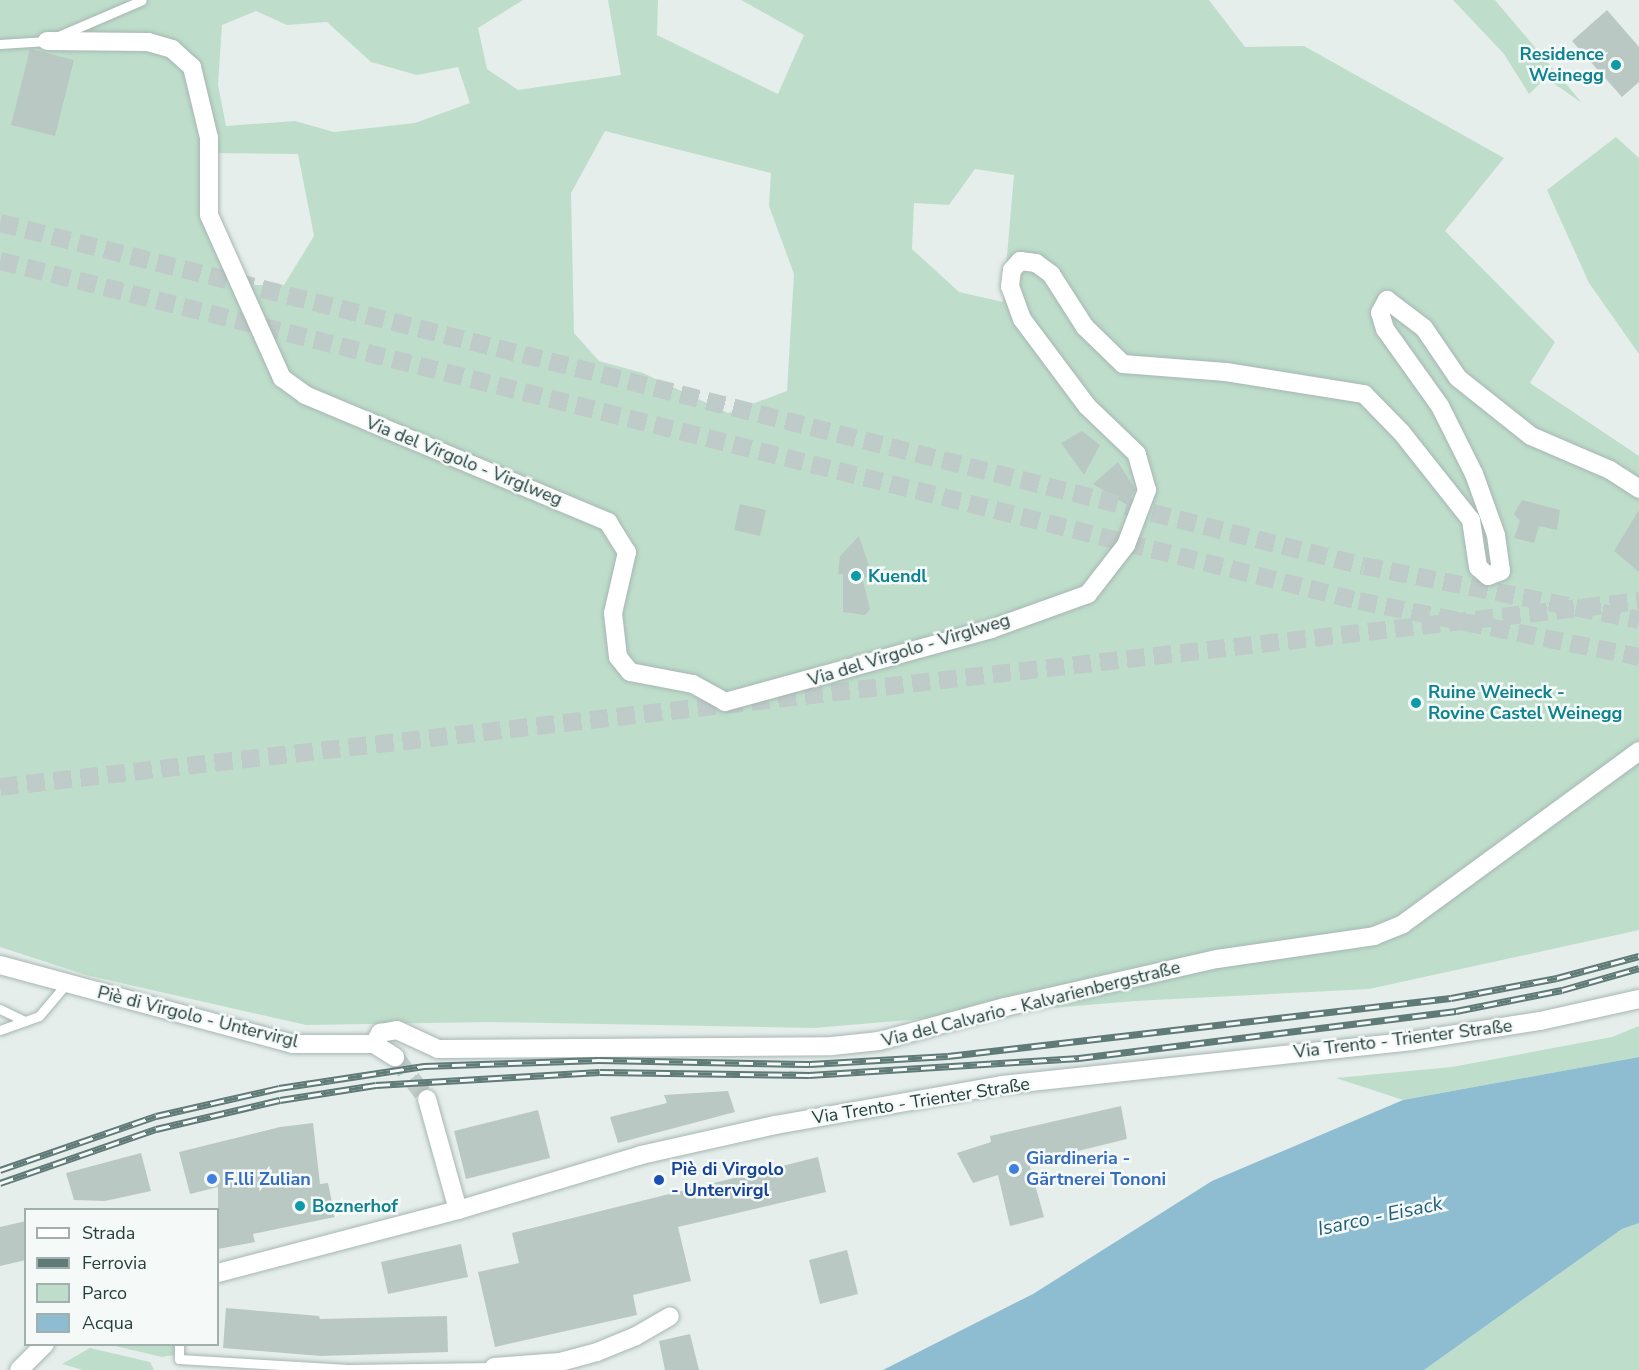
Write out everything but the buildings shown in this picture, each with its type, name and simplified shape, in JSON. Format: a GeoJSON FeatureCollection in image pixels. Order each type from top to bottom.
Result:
{"type":"FeatureCollection","features":[{"type":"Feature","properties":{"kind":"street","name":"Via del Virgolo - Virglweg"},"geometry":{"type":"LineString","coordinates":[[47,41],[148,42],[172,49],[192,67],[209,138],[208,215],[282,378],[305,395],[608,522],[627,552],[613,613],[618,657],[630,672],[693,684],[725,702],[991,629],[1088,594],[1126,545],[1147,490],[1137,454],[1087,406],[1022,319],[1010,286],[1012,270],[1020,261],[1036,262],[1051,274],[1085,327],[1123,364],[1226,372],[1364,394],[1402,433],[1471,520],[1478,567],[1488,576],[1501,571],[1493,525],[1474,474],[1440,406],[1385,329],[1380,313],[1387,300],[1424,328],[1458,378],[1531,436],[1610,470],[1639,489]]}},
{"type":"Feature","properties":{"kind":"street","name":"Via del Calvario - Kalvarienbergstraße"},"geometry":{"type":"LineString","coordinates":[[374,1044],[380,1033],[397,1029],[438,1049],[832,1046],[879,1041],[1005,1007],[1217,959],[1374,936],[1402,924],[1639,752]]}},
{"type":"Feature","properties":{"kind":"street","name":"Piè di Virgolo - Untervirgl"},"geometry":{"type":"LineString","coordinates":[[0,964],[292,1044],[374,1044]]}},
{"type":"Feature","properties":{"kind":"street","name":"Via Trento - Trienter Straße"},"geometry":{"type":"LineString","coordinates":[[219,1273],[458,1210],[641,1155],[911,1100],[1002,1085],[1411,1041],[1540,1021],[1639,999]]}},
{"type":"Feature","properties":{"kind":"street"},"geometry":{"type":"LineString","coordinates":[[374,1044],[395,1057]]}},
{"type":"Feature","properties":{"kind":"street"},"geometry":{"type":"LineString","coordinates":[[427,1099],[458,1210]]}},
{"type":"Feature","properties":{"kind":"street"},"geometry":{"type":"LineString","coordinates":[[494,1367],[560,1362],[597,1352],[636,1336],[670,1316]]}},
{"type":"Feature","properties":{"kind":"street"},"geometry":{"type":"LineString","coordinates":[[19,1370],[43,1346]]}},
{"type":"Feature","properties":{"kind":"lane"},"geometry":{"type":"LineString","coordinates":[[47,41],[142,0]]}},
{"type":"Feature","properties":{"kind":"lane","name":"Via del Virgolo - Virglweg"},"geometry":{"type":"LineString","coordinates":[[0,44],[47,41]]}},
{"type":"Feature","properties":{"kind":"lane"},"geometry":{"type":"LineString","coordinates":[[0,1030],[39,1016],[68,983]]}},
{"type":"Feature","properties":{"kind":"lane"},"geometry":{"type":"LineString","coordinates":[[0,1009],[25,1021]]}},
{"type":"Feature","properties":{"kind":"lane"},"geometry":{"type":"LineString","coordinates":[[179,1346],[179,1359],[348,1370],[494,1367]]}},
{"type":"Feature","properties":{"kind":"green space"},"geometry":{"type":"Polygon","coordinates":[[[0,0],[523,0],[478,28],[487,69],[518,90],[621,75],[608,0],[658,0],[657,35],[778,94],[804,35],[741,0],[1209,0],[1245,47],[1304,46],[1504,158],[1445,231],[1555,342],[1530,383],[1639,456],[1639,930],[1369,989],[1135,1001],[814,1028],[489,1022],[306,1025],[86,975],[0,947],[0,0]],[[256,11],[222,25],[218,85],[226,126],[295,121],[334,132],[415,123],[470,103],[458,67],[417,75],[371,62],[327,22],[287,25],[256,11]],[[605,131],[571,193],[574,333],[599,361],[643,373],[728,413],[787,391],[794,274],[769,206],[771,173],[605,131]],[[215,153],[215,215],[247,285],[284,285],[314,236],[298,154],[215,153]],[[975,169],[949,205],[914,203],[912,249],[959,292],[1003,302],[1014,175],[975,169]]]}},
{"type":"Feature","properties":{"kind":"green space"},"geometry":{"type":"Polygon","coordinates":[[[1453,0],[1495,0],[1582,103],[1546,78],[1529,94],[1504,54],[1453,0]]]}},
{"type":"Feature","properties":{"kind":"green space"},"geometry":{"type":"Polygon","coordinates":[[[1616,137],[1639,158],[1639,354],[1589,283],[1547,190],[1616,137]]]}},
{"type":"Feature","properties":{"kind":"green space"},"geometry":{"type":"Polygon","coordinates":[[[1639,1026],[1639,1057],[1403,1100],[1336,1078],[1452,1067],[1612,1037],[1639,1026]]]}},
{"type":"Feature","properties":{"kind":"green space"},"geometry":{"type":"Polygon","coordinates":[[[1639,1223],[1639,1370],[1424,1370],[1622,1229],[1639,1223]]]}},
{"type":"Feature","properties":{"kind":"green space"},"geometry":{"type":"Polygon","coordinates":[[[115,1346],[175,1346],[174,1355],[162,1357],[115,1346]]]}},
{"type":"Feature","properties":{"kind":"green space"},"geometry":{"type":"Polygon","coordinates":[[[90,1348],[150,1362],[154,1370],[83,1370],[62,1364],[90,1348]]]}},
{"type":"Feature","properties":{"kind":"water","name":"Isarco - Eisack"},"geometry":{"type":"Polygon","coordinates":[[[1639,1057],[1639,1223],[1622,1229],[1424,1370],[883,1370],[1033,1294],[1212,1181],[1403,1100],[1639,1057]]]}},
{"type":"Feature","properties":{"kind":"tunnel"},"geometry":{"type":"LineString","coordinates":[[0,223],[1364,566],[1639,620]]}},
{"type":"Feature","properties":{"kind":"tunnel"},"geometry":{"type":"LineString","coordinates":[[0,261],[1359,601],[1639,657]]}},
{"type":"Feature","properties":{"kind":"tunnel"},"geometry":{"type":"LineString","coordinates":[[0,787],[1639,601]]}},
{"type":"Feature","properties":{"kind":"tunnel"},"geometry":{"type":"LineString","coordinates":[[395,1057],[427,1099]]}},
{"type":"Feature","properties":{"kind":"railway"},"geometry":{"type":"LineString","coordinates":[[0,1170],[156,1116],[279,1088],[424,1066],[599,1060],[810,1064],[948,1056],[1451,998],[1557,978],[1639,956]]}},
{"type":"Feature","properties":{"kind":"railway"},"geometry":{"type":"LineString","coordinates":[[0,1183],[156,1129],[280,1100],[376,1085],[600,1072],[809,1075],[1079,1058],[1456,1011],[1562,990],[1639,968]]}},
{"type":"Feature","properties":{"kind":"place","name":"Residence Weinegg"},"geometry":{"type":"Point","coordinates":[1616,65]}},
{"type":"Feature","properties":{"kind":"place","name":"Kuendl"},"geometry":{"type":"Point","coordinates":[856,576]}},
{"type":"Feature","properties":{"kind":"place","name":"Ruine Weineck - Rovine Castel Weinegg"},"geometry":{"type":"Point","coordinates":[1416,703]}},
{"type":"Feature","properties":{"kind":"place","name":"Giardineria - Gärtnerei Tononi"},"geometry":{"type":"Point","coordinates":[1014,1169]}},
{"type":"Feature","properties":{"kind":"place","name":"F.lli Zulian"},"geometry":{"type":"Point","coordinates":[212,1179]}},
{"type":"Feature","properties":{"kind":"place","name":"Piè di Virgolo - Untervirgl"},"geometry":{"type":"Point","coordinates":[659,1180]}},
{"type":"Feature","properties":{"kind":"place","name":"Boznerhof"},"geometry":{"type":"Point","coordinates":[300,1206]}}]}
